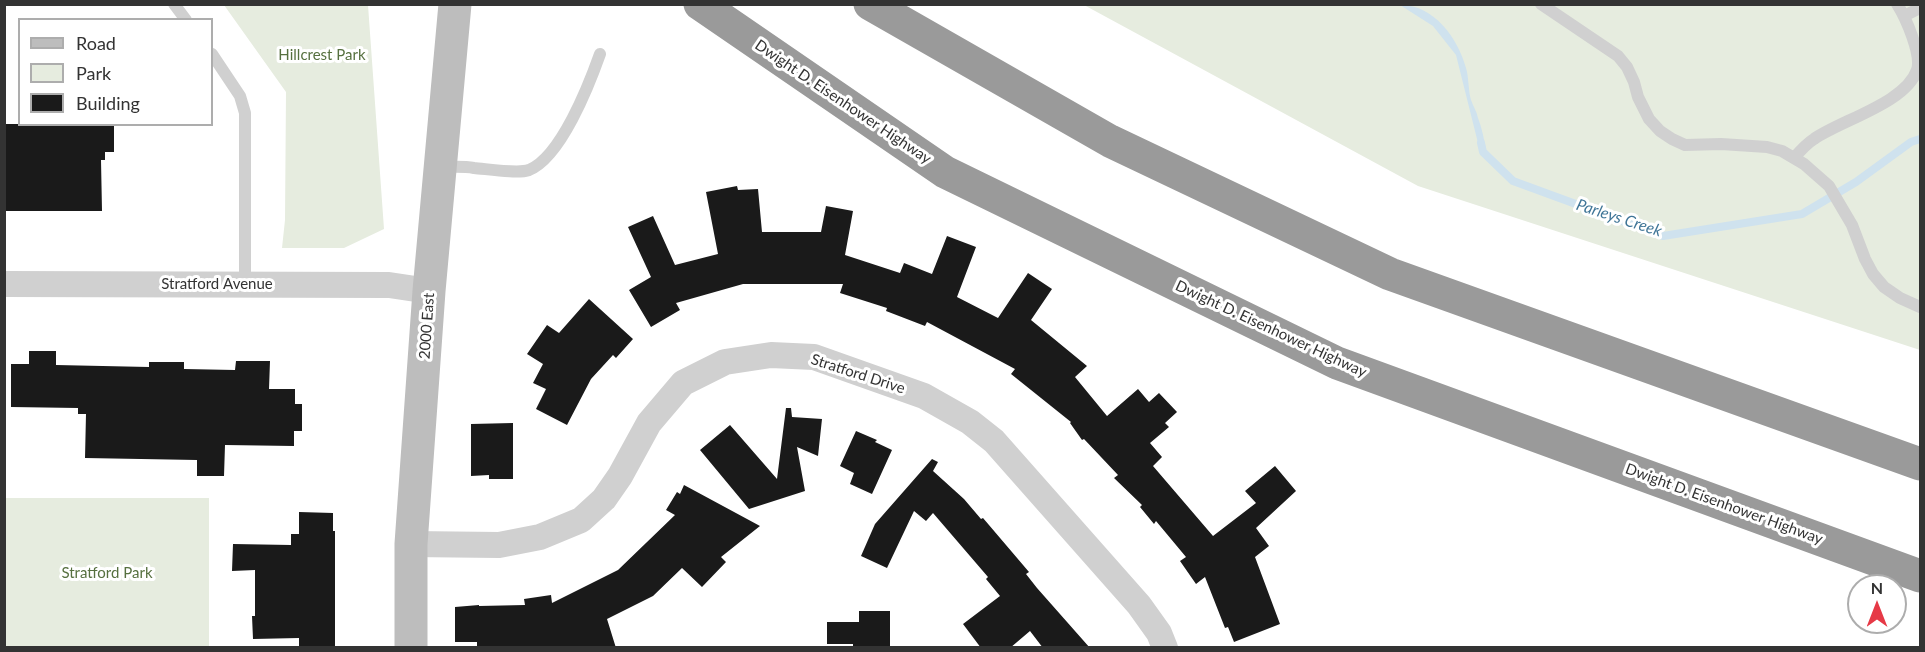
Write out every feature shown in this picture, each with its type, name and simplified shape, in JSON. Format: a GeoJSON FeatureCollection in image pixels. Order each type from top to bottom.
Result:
{"type":"FeatureCollection","features":[{"type":"Feature","properties":{"kind":"highway","name":"Dwight D. Eisenhower Highway"},"geometry":{"type":"LineString","coordinates":[[700,4],[945,172],[1337,363],[1920,576]]}},
{"type":"Feature","properties":{"kind":"highway"},"geometry":{"type":"LineString","coordinates":[[870,4],[1110,141],[1390,274],[1920,464]]}},
{"type":"Feature","properties":{"kind":"street","name":"2000 East"},"geometry":{"type":"LineString","coordinates":[[411,648],[411,544],[429,291],[454,4]]}},
{"type":"Feature","properties":{"kind":"street","name":"Stratford Avenue"},"geometry":{"type":"LineString","coordinates":[[4,284],[389,285],[429,291]]}},
{"type":"Feature","properties":{"kind":"street","name":"Stratford Drive"},"geometry":{"type":"LineString","coordinates":[[411,544],[499,545],[540,537],[581,520],[604,500],[649,423],[683,383],[725,362],[771,355],[814,357],[924,396],[970,422],[994,441],[1139,604],[1159,633],[1165,648]]}},
{"type":"Feature","properties":{"kind":"lane"},"geometry":{"type":"LineString","coordinates":[[174,4],[184,18]]}},
{"type":"Feature","properties":{"kind":"lane"},"geometry":{"type":"LineString","coordinates":[[1541,4],[1618,56],[1627,67],[1638,98],[1649,119],[1672,140],[1685,145],[1721,144],[1767,147],[1782,151],[1804,164],[1829,186],[1852,225],[1873,274],[1884,287],[1900,298],[1920,307]]}},
{"type":"Feature","properties":{"kind":"lane"},"geometry":{"type":"LineString","coordinates":[[1794,158],[1814,138],[1889,99],[1912,80],[1918,68],[1916,53],[1901,10],[1920,8]]}},
{"type":"Feature","properties":{"kind":"lane"},"geometry":{"type":"LineString","coordinates":[[440,167],[471,167],[499,171],[528,170],[553,152],[587,91],[600,54]]}},
{"type":"Feature","properties":{"kind":"lane"},"geometry":{"type":"LineString","coordinates":[[213,56],[240,96],[245,113],[245,284]]}},
{"type":"Feature","properties":{"kind":"green space","name":"Hillcrest Park"},"geometry":{"type":"Polygon","coordinates":[[[224,5],[368,5],[384,229],[344,248],[282,248],[285,220],[286,92],[224,5]]]}},
{"type":"Feature","properties":{"kind":"green space"},"geometry":{"type":"Polygon","coordinates":[[[1084,5],[1920,5],[1920,350],[1418,186],[1084,5]]]}},
{"type":"Feature","properties":{"kind":"green space","name":"Stratford Park"},"geometry":{"type":"Polygon","coordinates":[[[4,498],[209,498],[209,647],[5,647],[4,498]]]}},
{"type":"Feature","properties":{"kind":"water"},"geometry":{"type":"Polygon","coordinates":[[[1400,5],[1423,10],[1433,17],[1457,45],[1466,68],[1471,100],[1484,138],[1486,150],[1481,155],[1456,55],[1433,26],[1400,5]]]}},
{"type":"Feature","properties":{"kind":"building"},"geometry":{"type":"Polygon","coordinates":[[[4,124],[114,126],[114,152],[105,152],[105,160],[101,160],[102,211],[4,211],[4,124]]]}},
{"type":"Feature","properties":{"kind":"building"},"geometry":{"type":"Polygon","coordinates":[[[737,186],[738,190],[758,189],[762,232],[821,232],[826,206],[853,211],[845,255],[900,273],[904,263],[932,274],[947,236],[976,247],[957,297],[998,318],[1028,273],[1052,289],[1031,320],[1087,366],[1075,377],[1107,416],[1138,389],[1149,402],[1159,393],[1177,412],[1165,423],[1169,427],[1150,443],[1162,457],[1153,466],[1213,536],[1256,503],[1245,491],[1275,466],[1296,491],[1256,528],[1269,546],[1255,557],[1280,624],[1234,642],[1228,627],[1225,628],[1205,577],[1196,584],[1180,561],[1186,557],[1156,521],[1154,524],[1140,507],[1142,505],[1114,478],[1118,475],[1084,439],[1082,440],[1071,422],[1011,374],[1015,369],[927,322],[925,326],[886,311],[887,308],[840,293],[843,284],[743,284],[676,303],[680,310],[651,327],[629,290],[651,277],[628,227],[653,216],[675,265],[718,254],[706,192],[737,186]]]}},
{"type":"Feature","properties":{"kind":"building"},"geometry":{"type":"Polygon","coordinates":[[[589,299],[633,339],[616,358],[613,355],[591,379],[567,425],[536,409],[546,389],[533,383],[543,364],[527,354],[547,325],[559,333],[589,299]]]}},
{"type":"Feature","properties":{"kind":"building"},"geometry":{"type":"Polygon","coordinates":[[[29,351],[56,351],[56,365],[149,367],[149,362],[184,362],[184,369],[235,370],[236,361],[270,361],[269,389],[295,389],[295,404],[302,404],[302,431],[294,431],[294,446],[225,445],[224,476],[197,476],[197,460],[85,458],[86,414],[78,414],[78,408],[11,407],[11,364],[29,364],[29,351]]]}},
{"type":"Feature","properties":{"kind":"building"},"geometry":{"type":"Polygon","coordinates":[[[786,408],[791,408],[792,417],[822,419],[818,456],[797,447],[805,491],[749,509],[700,450],[730,425],[777,479],[786,408]]]}},
{"type":"Feature","properties":{"kind":"building"},"geometry":{"type":"Polygon","coordinates":[[[513,423],[513,479],[489,479],[489,475],[471,476],[471,424],[513,423]]]}},
{"type":"Feature","properties":{"kind":"building"},"geometry":{"type":"Polygon","coordinates":[[[856,431],[877,440],[875,442],[892,450],[872,494],[850,484],[854,473],[840,466],[856,431]]]}},
{"type":"Feature","properties":{"kind":"building"},"geometry":{"type":"Polygon","coordinates":[[[932,459],[938,462],[933,471],[964,499],[981,519],[983,518],[1029,572],[1026,574],[1037,588],[1090,648],[1043,648],[1030,631],[1010,648],[981,648],[963,624],[1000,596],[986,579],[988,577],[933,513],[926,521],[914,511],[887,568],[861,556],[875,524],[932,459]]]}},
{"type":"Feature","properties":{"kind":"building"},"geometry":{"type":"Polygon","coordinates":[[[684,485],[760,526],[721,557],[726,562],[702,587],[682,568],[653,596],[607,619],[616,648],[477,648],[477,642],[455,642],[455,607],[525,605],[524,599],[551,595],[552,603],[618,570],[675,515],[666,510],[677,492],[680,494],[684,485]]]}},
{"type":"Feature","properties":{"kind":"building"},"geometry":{"type":"Polygon","coordinates":[[[299,512],[333,513],[335,648],[299,648],[299,638],[253,639],[255,570],[232,571],[233,544],[291,545],[291,534],[299,534],[299,512]]]}},
{"type":"Feature","properties":{"kind":"building"},"geometry":{"type":"Polygon","coordinates":[[[859,611],[890,611],[890,648],[853,648],[853,644],[827,644],[827,622],[859,622],[859,611]]]}},
{"type":"Feature","properties":{"kind":"waterway","name":"Parleys Creek"},"geometry":{"type":"LineString","coordinates":[[1481,143],[1483,152],[1513,181],[1663,236],[1802,214],[1856,182],[1911,142],[1920,139]]}}]}
